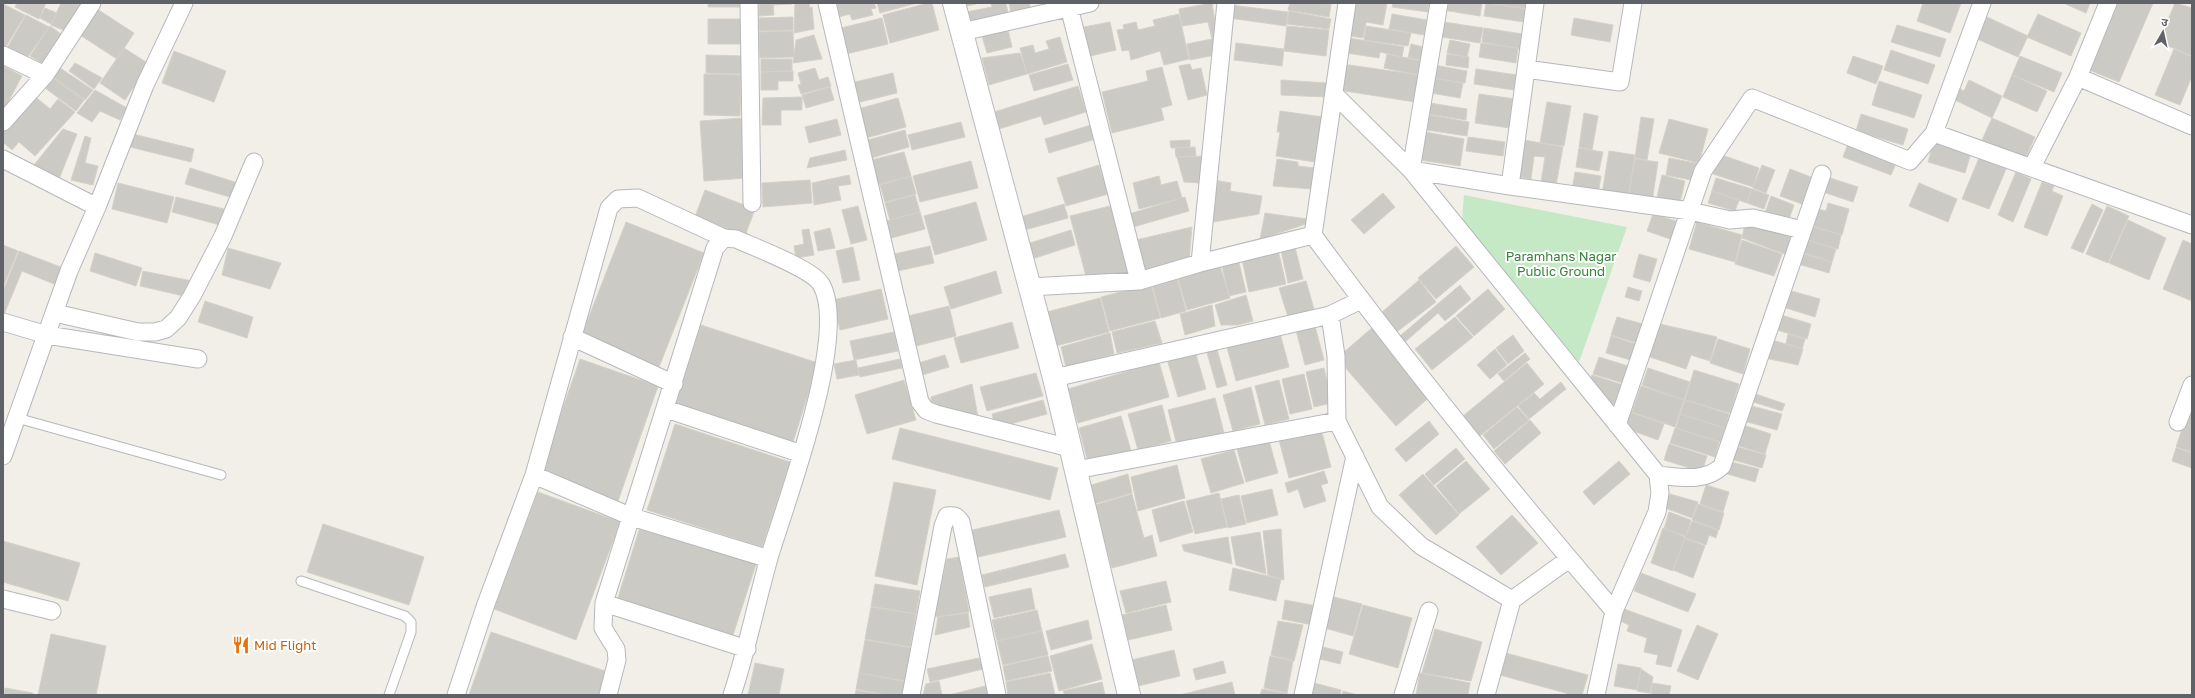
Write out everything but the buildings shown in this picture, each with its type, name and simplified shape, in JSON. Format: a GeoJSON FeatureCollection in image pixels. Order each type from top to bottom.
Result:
{"type":"FeatureCollection","features":[{"type":"Feature","properties":{"kind":"street"},"geometry":{"type":"LineString","coordinates":[[3,122],[45,75],[92,3]]}},
{"type":"Feature","properties":{"kind":"street"},"geometry":{"type":"LineString","coordinates":[[3,456],[69,271],[97,207],[145,85],[184,3]]}},
{"type":"Feature","properties":{"kind":"street"},"geometry":{"type":"LineString","coordinates":[[749,3],[752,203]]}},
{"type":"Feature","properties":{"kind":"street"},"geometry":{"type":"LineString","coordinates":[[827,3],[920,402],[926,410],[936,414],[1070,448]]}},
{"type":"Feature","properties":{"kind":"street"},"geometry":{"type":"LineString","coordinates":[[954,3],[1054,378],[1129,695]]}},
{"type":"Feature","properties":{"kind":"street"},"geometry":{"type":"LineString","coordinates":[[962,32],[1090,3]]}},
{"type":"Feature","properties":{"kind":"street"},"geometry":{"type":"LineString","coordinates":[[1200,263],[1226,3]]}},
{"type":"Feature","properties":{"kind":"street"},"geometry":{"type":"LineString","coordinates":[[1347,3],[1313,235],[1361,300],[1569,559],[1614,611]]}},
{"type":"Feature","properties":{"kind":"street"},"geometry":{"type":"LineString","coordinates":[[1411,170],[1439,3]]}},
{"type":"Feature","properties":{"kind":"street"},"geometry":{"type":"LineString","coordinates":[[1510,186],[1535,3]]}},
{"type":"Feature","properties":{"kind":"street"},"geometry":{"type":"LineString","coordinates":[[1526,69],[1620,82],[1633,3]]}},
{"type":"Feature","properties":{"kind":"street"},"geometry":{"type":"LineString","coordinates":[[1617,425],[1703,172],[1752,98],[1910,161],[1934,133],[1982,3]]}},
{"type":"Feature","properties":{"kind":"street"},"geometry":{"type":"LineString","coordinates":[[2032,167],[2078,77],[2108,3]]}},
{"type":"Feature","properties":{"kind":"street"},"geometry":{"type":"LineString","coordinates":[[1069,7],[1139,282]]}},
{"type":"Feature","properties":{"kind":"street"},"geometry":{"type":"LineString","coordinates":[[3,55],[45,75]]}},
{"type":"Feature","properties":{"kind":"street"},"geometry":{"type":"LineString","coordinates":[[2078,77],[2192,126]]}},
{"type":"Feature","properties":{"kind":"street"},"geometry":{"type":"LineString","coordinates":[[1334,94],[1411,170],[1658,475],[1660,493],[1657,512],[1614,611],[1596,695]]}},
{"type":"Feature","properties":{"kind":"street"},"geometry":{"type":"LineString","coordinates":[[1934,133],[2192,225]]}},
{"type":"Feature","properties":{"kind":"street"},"geometry":{"type":"LineString","coordinates":[[3,159],[97,207]]}},
{"type":"Feature","properties":{"kind":"street"},"geometry":{"type":"LineString","coordinates":[[55,313],[138,332],[155,332],[166,329],[178,318],[192,296],[223,236],[254,162]]}},
{"type":"Feature","properties":{"kind":"street"},"geometry":{"type":"LineString","coordinates":[[1411,170],[1510,186],[1690,211],[1730,220],[1753,218],[1802,230]]}},
{"type":"Feature","properties":{"kind":"street"},"geometry":{"type":"LineString","coordinates":[[1658,475],[1703,477],[1715,472],[1722,466],[1822,174]]}},
{"type":"Feature","properties":{"kind":"street"},"geometry":{"type":"LineString","coordinates":[[456,695],[486,604],[534,476],[609,208],[618,199],[638,198],[724,238],[736,239],[807,272],[821,283],[826,297],[830,326],[827,350],[802,454],[769,559],[747,649],[732,695]]}},
{"type":"Feature","properties":{"kind":"street"},"geometry":{"type":"LineString","coordinates":[[1029,287],[1139,282],[1200,263],[1313,235]]}},
{"type":"Feature","properties":{"kind":"street"},"geometry":{"type":"LineString","coordinates":[[608,695],[617,660],[616,649],[603,628],[604,603],[674,384],[715,248],[724,238]]}},
{"type":"Feature","properties":{"kind":"street"},"geometry":{"type":"LineString","coordinates":[[1054,378],[1330,316],[1361,300]]}},
{"type":"Feature","properties":{"kind":"street"},"geometry":{"type":"LineString","coordinates":[[1330,316],[1336,356],[1337,421],[1380,507],[1404,532],[1421,546],[1512,600]]}},
{"type":"Feature","properties":{"kind":"street"},"geometry":{"type":"LineString","coordinates":[[3,322],[47,335],[198,359]]}},
{"type":"Feature","properties":{"kind":"street"},"geometry":{"type":"LineString","coordinates":[[572,337],[674,384]]}},
{"type":"Feature","properties":{"kind":"street"},"geometry":{"type":"LineString","coordinates":[[2178,422],[2192,385]]}},
{"type":"Feature","properties":{"kind":"street"},"geometry":{"type":"LineString","coordinates":[[666,409],[802,454]]}},
{"type":"Feature","properties":{"kind":"street"},"geometry":{"type":"LineString","coordinates":[[1076,470],[1337,421]]}},
{"type":"Feature","properties":{"kind":"street"},"geometry":{"type":"LineString","coordinates":[[1304,695],[1355,456]]}},
{"type":"Feature","properties":{"kind":"street"},"geometry":{"type":"LineString","coordinates":[[534,476],[632,517],[769,559]]}},
{"type":"Feature","properties":{"kind":"street"},"geometry":{"type":"LineString","coordinates":[[911,695],[943,526],[947,516],[953,515],[958,517],[961,522],[997,695]]}},
{"type":"Feature","properties":{"kind":"street"},"geometry":{"type":"LineString","coordinates":[[1486,695],[1512,600],[1569,559]]}},
{"type":"Feature","properties":{"kind":"street"},"geometry":{"type":"LineString","coordinates":[[3,599],[52,611]]}},
{"type":"Feature","properties":{"kind":"street"},"geometry":{"type":"LineString","coordinates":[[604,603],[747,649]]}},
{"type":"Feature","properties":{"kind":"street"},"geometry":{"type":"LineString","coordinates":[[1403,695],[1429,611]]}},
{"type":"Feature","properties":{"kind":"lane"},"geometry":{"type":"LineString","coordinates":[[17,418],[221,475]]}},
{"type":"Feature","properties":{"kind":"lane"},"geometry":{"type":"LineString","coordinates":[[301,581],[405,616],[411,622],[411,632],[389,695]]}},
{"type":"Feature","properties":{"kind":"green space","name":"Paramhans Nagar Public Ground"},"geometry":{"type":"Polygon","coordinates":[[[1464,195],[1627,227],[1579,362],[1462,221],[1464,195]]]}},
{"type":"Feature","properties":{"kind":"place","name":"Mid Flight"},"geometry":{"type":"Point","coordinates":[241,645]}}]}
